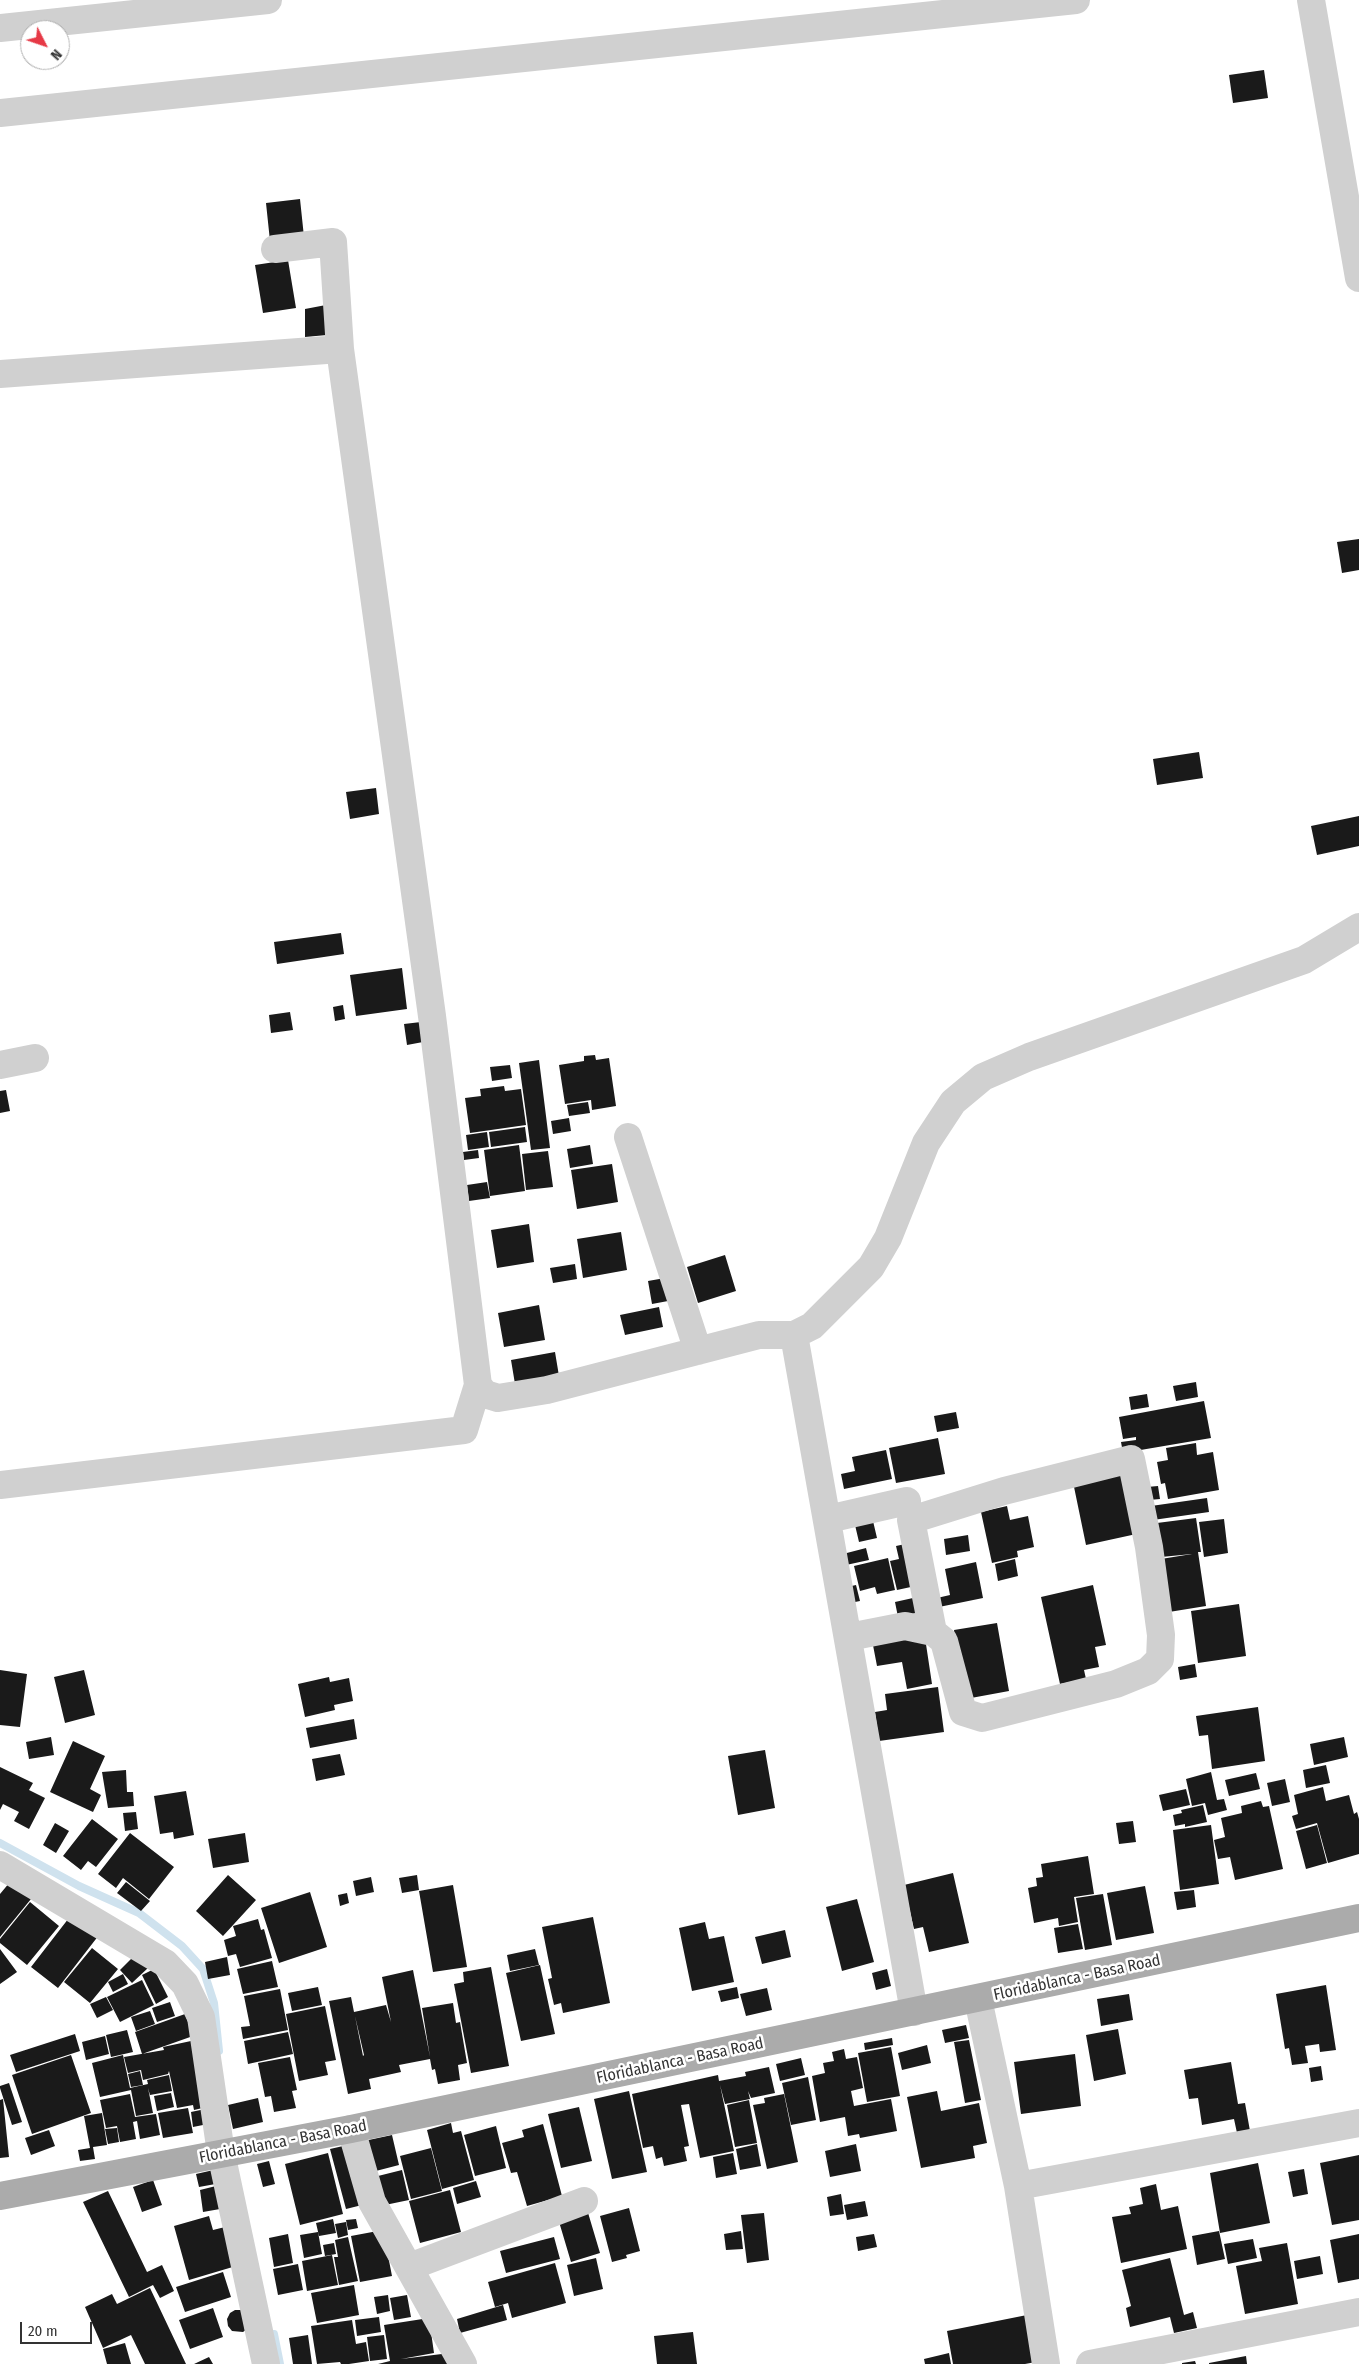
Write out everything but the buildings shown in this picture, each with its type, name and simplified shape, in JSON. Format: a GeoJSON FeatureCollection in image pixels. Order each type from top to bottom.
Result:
{"type":"FeatureCollection","features":[{"type":"Feature","properties":{"kind":"main road","name":"Floridablanca - Basa Road"},"geometry":{"type":"LineString","coordinates":[[0,2196],[350,2129],[1359,1918]]}},
{"type":"Feature","properties":{"kind":"street"},"geometry":{"type":"LineString","coordinates":[[0,28],[268,0]]}},
{"type":"Feature","properties":{"kind":"street"},"geometry":{"type":"LineString","coordinates":[[0,113],[1076,0]]}},
{"type":"Feature","properties":{"kind":"street"},"geometry":{"type":"LineString","coordinates":[[1310,0],[1359,278]]}},
{"type":"Feature","properties":{"kind":"street"},"geometry":{"type":"LineString","coordinates":[[0,1485],[464,1430],[478,1385],[432,1016],[340,349],[333,242],[275,249]]}},
{"type":"Feature","properties":{"kind":"street"},"geometry":{"type":"LineString","coordinates":[[0,374],[340,349]]}},
{"type":"Feature","properties":{"kind":"street"},"geometry":{"type":"LineString","coordinates":[[478,1385],[485,1394],[498,1398],[546,1390],[759,1335],[794,1335],[812,1326],[872,1267],[888,1238],[926,1144],[953,1102],[983,1077],[1029,1057],[1304,960],[1359,927]]}},
{"type":"Feature","properties":{"kind":"street"},"geometry":{"type":"LineString","coordinates":[[0,1065],[36,1058]]}},
{"type":"Feature","properties":{"kind":"street"},"geometry":{"type":"LineString","coordinates":[[628,1137],[698,1351]]}},
{"type":"Feature","properties":{"kind":"street"},"geometry":{"type":"LineString","coordinates":[[794,1335],[914,2012]]}},
{"type":"Feature","properties":{"kind":"street"},"geometry":{"type":"LineString","coordinates":[[849,1637],[905,1626],[933,1632],[944,1641],[963,1712],[982,1718],[1116,1684],[1148,1671],[1160,1660],[1161,1635],[1149,1547],[1131,1459],[1004,1491],[911,1520],[933,1632]]}},
{"type":"Feature","properties":{"kind":"street"},"geometry":{"type":"LineString","coordinates":[[828,1519],[907,1501]]}},
{"type":"Feature","properties":{"kind":"street"},"geometry":{"type":"LineString","coordinates":[[0,1865],[165,1963],[186,1984],[201,2017],[233,2151],[266,2364]]}},
{"type":"Feature","properties":{"kind":"street"},"geometry":{"type":"LineString","coordinates":[[978,1999],[1018,2186],[1046,2364]]}},
{"type":"Feature","properties":{"kind":"street"},"geometry":{"type":"LineString","coordinates":[[1018,2186],[1359,2123]]}},
{"type":"Feature","properties":{"kind":"street"},"geometry":{"type":"LineString","coordinates":[[350,2129],[372,2202],[463,2364]]}},
{"type":"Feature","properties":{"kind":"street"},"geometry":{"type":"LineString","coordinates":[[408,2267],[584,2201]]}},
{"type":"Feature","properties":{"kind":"street"},"geometry":{"type":"LineString","coordinates":[[1090,2364],[1359,2312]]}},
{"type":"Feature","properties":{"kind":"waterway"},"geometry":{"type":"LineString","coordinates":[[0,1843],[79,1886],[139,1913],[182,1946],[203,1969],[214,2003],[219,2051]]}},
{"type":"Feature","properties":{"kind":"waterway"},"geometry":{"type":"LineString","coordinates":[[274,2334],[280,2364]]}}]}
